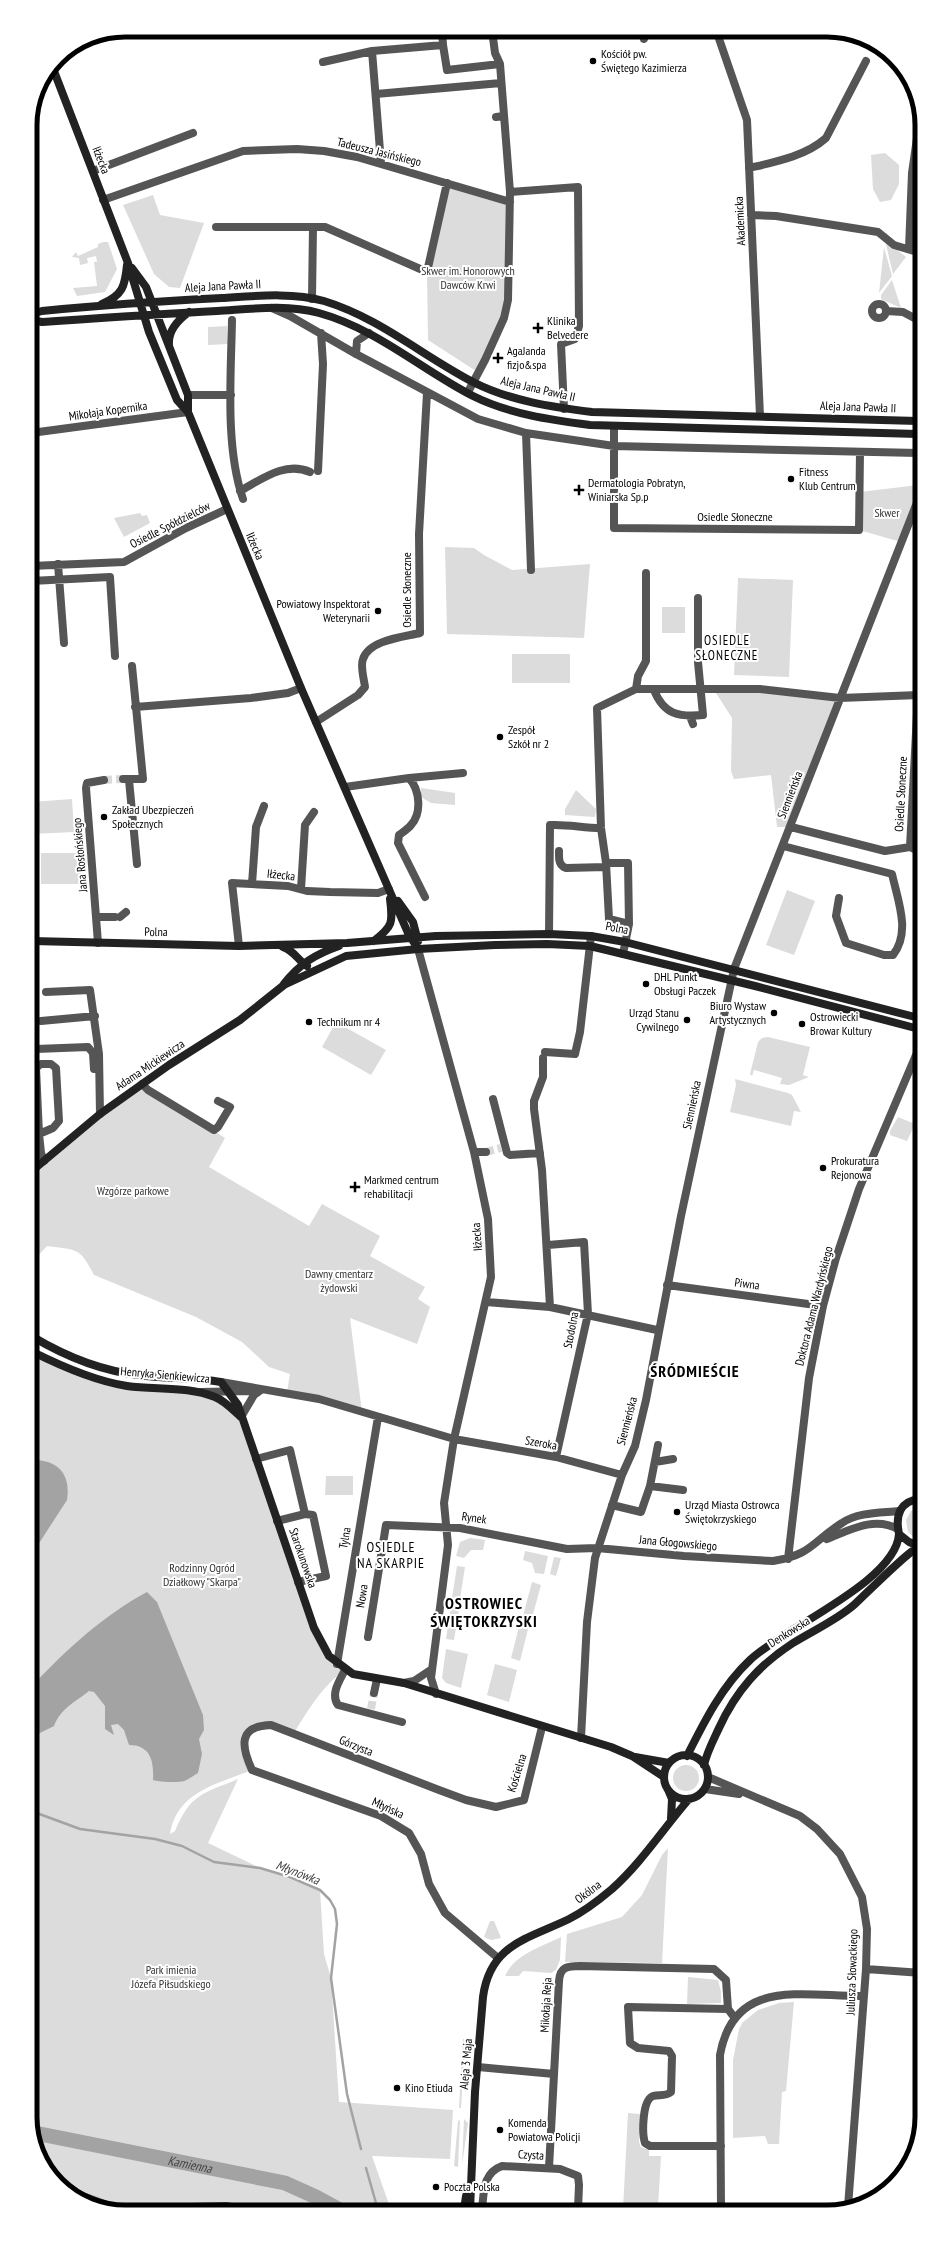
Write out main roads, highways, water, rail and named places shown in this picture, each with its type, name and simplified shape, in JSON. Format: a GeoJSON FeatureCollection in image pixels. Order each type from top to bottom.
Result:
{"type":"FeatureCollection","features":[{"type":"Feature","properties":{"kind":"waterway","name":"Młynówka"},"geometry":{"type":"LineString","coordinates":[[37,1813],[80,1829],[155,1839],[182,1846],[214,1862],[260,1868],[290,1877],[320,1890],[330,1900],[335,1909],[337,1924],[331,1978],[347,2094],[361,2149]]}},
{"type":"Feature","properties":{"kind":"waterway","name":"Kamienna"},"geometry":{"type":"LineString","coordinates":[[39,2134],[285,2183],[331,2205]]}},
{"type":"Feature","properties":{"kind":"waterway","name":"Młynówka"},"geometry":{"type":"LineString","coordinates":[[366,2168],[377,2205]]}},
{"type":"Feature","properties":{"kind":"tunnel"},"geometry":{"type":"LineString","coordinates":[[104,780],[123,779]]}},
{"type":"Feature","properties":{"kind":"tunnel"},"geometry":{"type":"LineString","coordinates":[[486,1152],[501,1148]]}},
{"type":"Feature","properties":{"kind":"tunnel"},"geometry":{"type":"LineString","coordinates":[[371,1709],[374,1693]]}},
{"type":"Feature","properties":{"kind":"place","name":"Kościół pw. Świętego Kazimierza"},"geometry":{"type":"Point","coordinates":[593,61]}},
{"type":"Feature","properties":{"kind":"place","name":"Klinika Belvedere"},"geometry":{"type":"Point","coordinates":[538,328]}},
{"type":"Feature","properties":{"kind":"place","name":"AgaJanda fizjo&spa"},"geometry":{"type":"Point","coordinates":[498,358]}},
{"type":"Feature","properties":{"kind":"place","name":"Fitness Klub Centrum"},"geometry":{"type":"Point","coordinates":[791,479]}},
{"type":"Feature","properties":{"kind":"place","name":"Dermatologia Pobratyn, Winiarska Sp.p"},"geometry":{"type":"Point","coordinates":[579,490]}},
{"type":"Feature","properties":{"kind":"place","name":"Powiatowy Inspektorat Weterynarii"},"geometry":{"type":"Point","coordinates":[378,611]}},
{"type":"Feature","properties":{"kind":"place","name":"Zespół Szkół nr 2"},"geometry":{"type":"Point","coordinates":[500,737]}},
{"type":"Feature","properties":{"kind":"place","name":"Zakład Ubezpieczeń Społecznych"},"geometry":{"type":"Point","coordinates":[104,817]}},
{"type":"Feature","properties":{"kind":"place","name":"DHL Punkt Obsługi Paczek"},"geometry":{"type":"Point","coordinates":[646,984]}},
{"type":"Feature","properties":{"kind":"place","name":"Biuro Wystaw Artystycznych"},"geometry":{"type":"Point","coordinates":[774,1013]}},
{"type":"Feature","properties":{"kind":"place","name":"Urząd Stanu Cywilnego"},"geometry":{"type":"Point","coordinates":[687,1020]}},
{"type":"Feature","properties":{"kind":"place","name":"Technikum nr 4"},"geometry":{"type":"Point","coordinates":[309,1022]}},
{"type":"Feature","properties":{"kind":"place","name":"Ostrowiecki Browar Kultury"},"geometry":{"type":"Point","coordinates":[802,1024]}},
{"type":"Feature","properties":{"kind":"place","name":"Prokuratura Rejonowa"},"geometry":{"type":"Point","coordinates":[823,1168]}},
{"type":"Feature","properties":{"kind":"place","name":"Markmed centrum rehabilitacji"},"geometry":{"type":"Point","coordinates":[355,1187]}},
{"type":"Feature","properties":{"kind":"place","name":"Urząd Miasta Ostrowca Świętokrzyskiego"},"geometry":{"type":"Point","coordinates":[677,1512]}},
{"type":"Feature","properties":{"kind":"place","name":"Kino Etiuda"},"geometry":{"type":"Point","coordinates":[397,2088]}},
{"type":"Feature","properties":{"kind":"place","name":"Komenda Powiatowa Policji"},"geometry":{"type":"Point","coordinates":[500,2130]}},
{"type":"Feature","properties":{"kind":"place","name":"Poczta Polska"},"geometry":{"type":"Point","coordinates":[436,2187]}},
{"type":"Feature","properties":{"kind":"district","name":"OSIEDLE SŁONECZNE"},"geometry":{"type":"Point","coordinates":[727,648]}},
{"type":"Feature","properties":{"kind":"district","name":"ŚRÓDMIEŚCIE"},"geometry":{"type":"Point","coordinates":[695,1371]}},
{"type":"Feature","properties":{"kind":"district","name":"OSIEDLE NA SKARPIE"},"geometry":{"type":"Point","coordinates":[391,1556]}},
{"type":"Feature","properties":{"kind":"district","name":"OSTROWIEC ŚWIĘTOKRZYSKI"},"geometry":{"type":"Point","coordinates":[484,1612]}},
{"type":"Feature","properties":{"kind":"park label","name":"Skwer im. Honorowych Dawców Krwi"},"geometry":{"type":"Point","coordinates":[468,278]}},
{"type":"Feature","properties":{"kind":"park label","name":"Skwer"},"geometry":{"type":"Point","coordinates":[887,513]}},
{"type":"Feature","properties":{"kind":"park label","name":"Wzgórze parkowe"},"geometry":{"type":"Point","coordinates":[133,1191]}},
{"type":"Feature","properties":{"kind":"park label","name":"Dawny cmentarz żydowski"},"geometry":{"type":"Point","coordinates":[339,1281]}},
{"type":"Feature","properties":{"kind":"park label","name":"Rodzinny Ogród Działkowy \"Skarpa\""},"geometry":{"type":"Point","coordinates":[202,1575]}},
{"type":"Feature","properties":{"kind":"park label","name":"Park imienia Józefa Piłsudskiego"},"geometry":{"type":"Point","coordinates":[171,1977]}}]}
